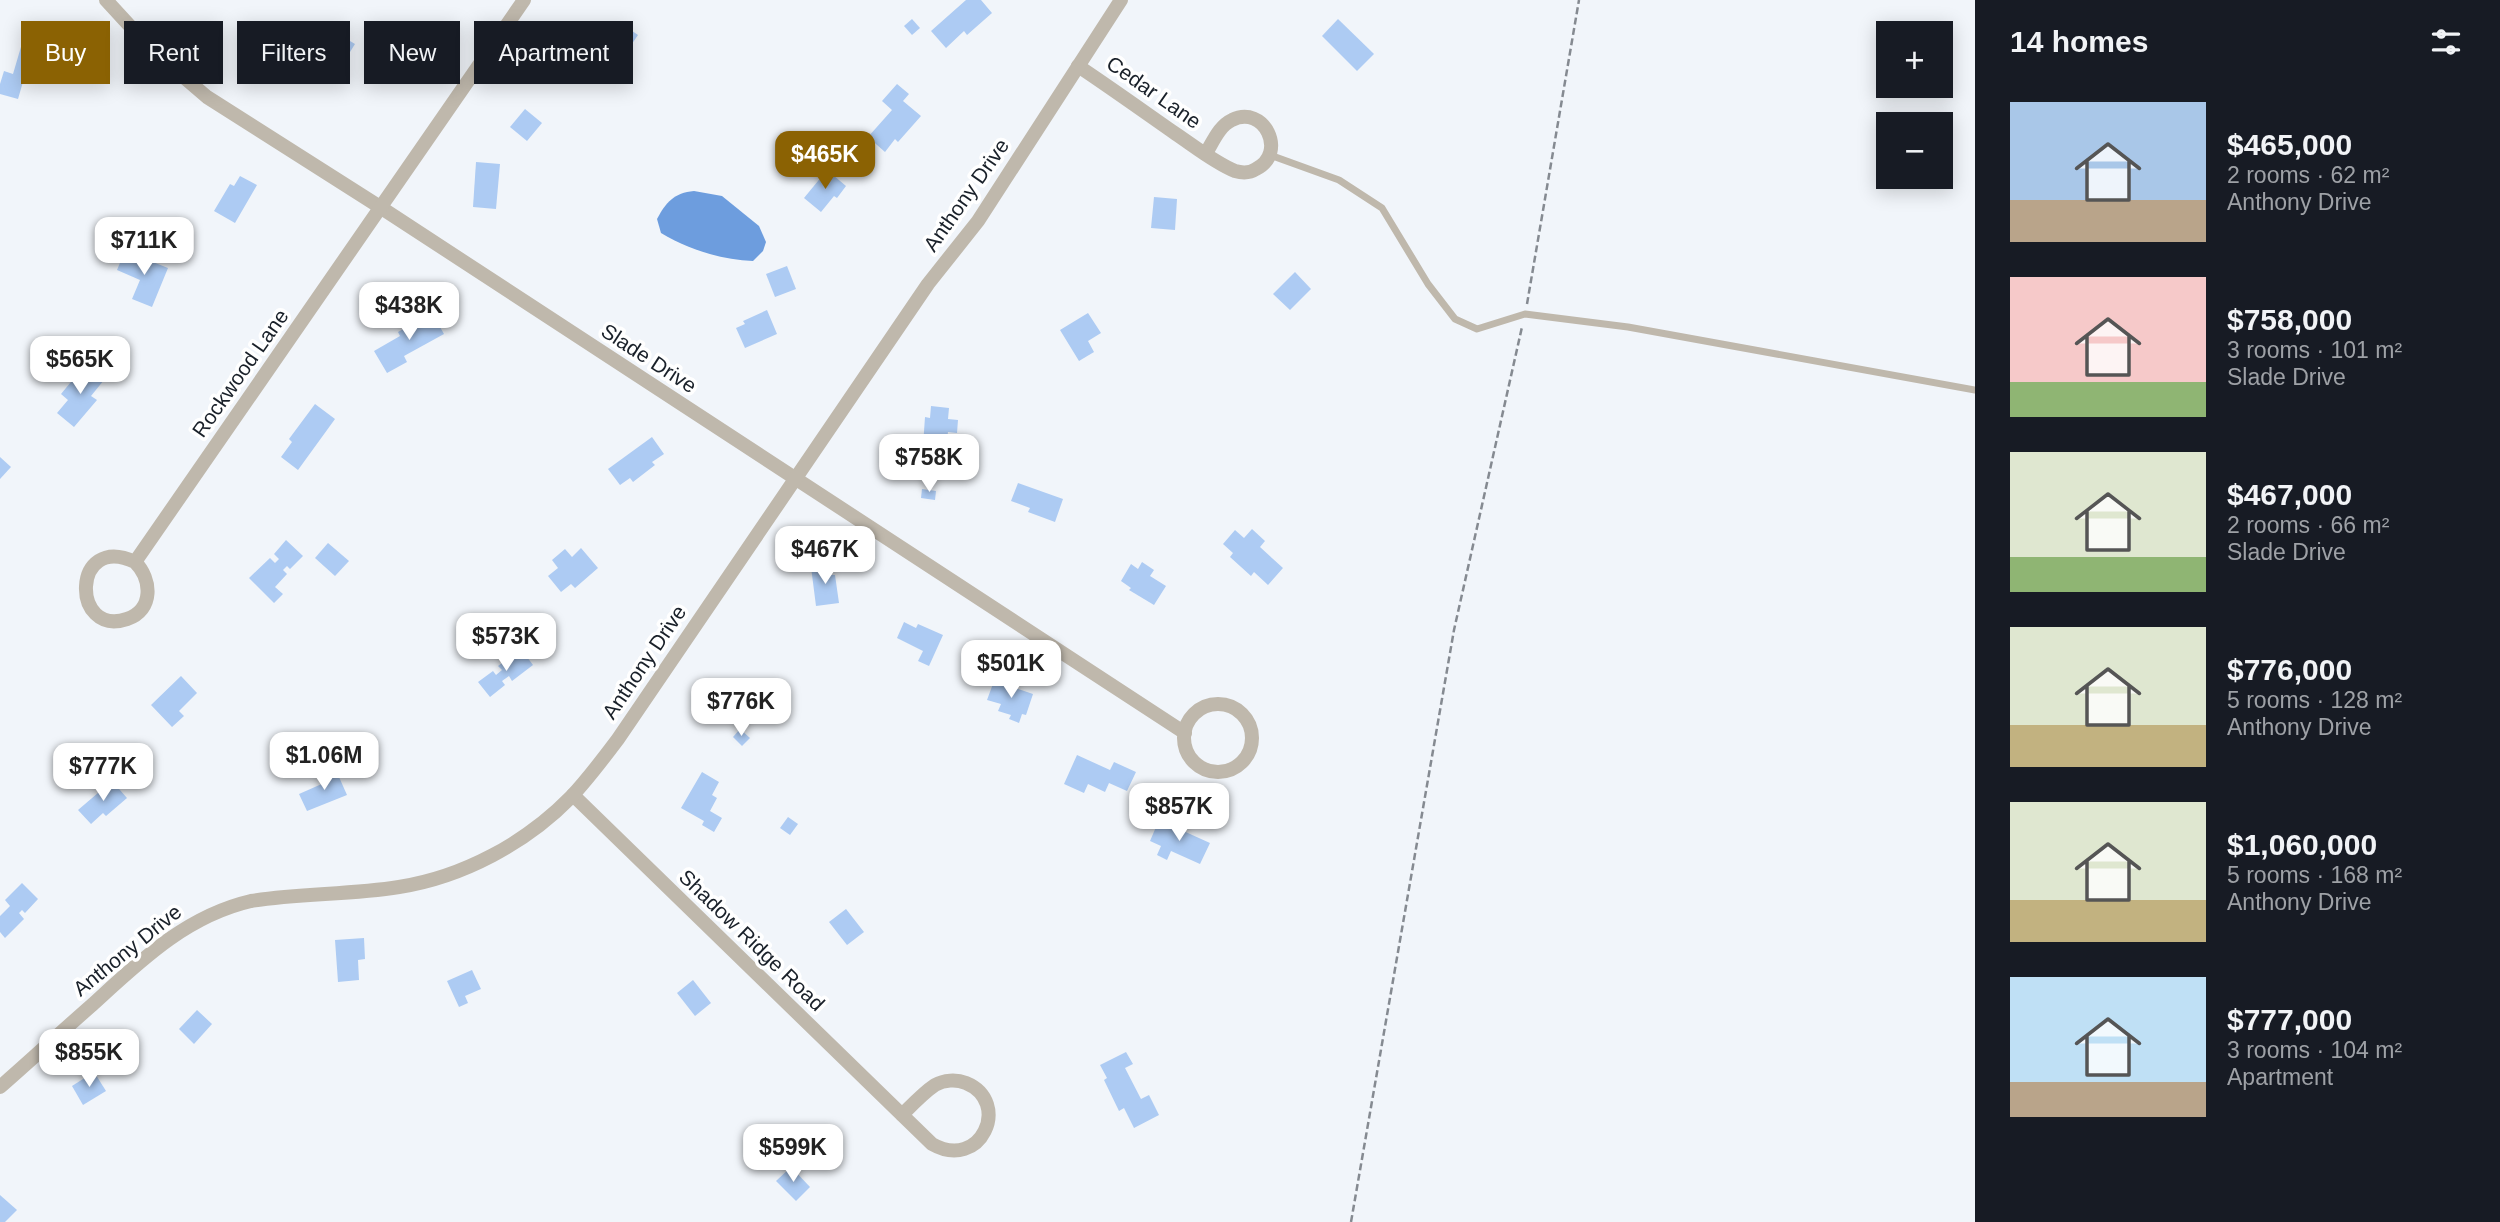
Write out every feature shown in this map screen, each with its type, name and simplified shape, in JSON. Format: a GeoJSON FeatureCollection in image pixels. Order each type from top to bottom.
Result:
{"type":"FeatureCollection","features":[{"type":"Feature","properties":{"kind":"street","name":"Slade Drive"},"geometry":{"type":"LineString","coordinates":[[106,0],[151,50],[207,97],[1185,733]]}},
{"type":"Feature","properties":{"kind":"street","name":"Rockwood Lane"},"geometry":{"type":"LineString","coordinates":[[135,562],[524,0]]}},
{"type":"Feature","properties":{"kind":"street","name":"Anthony Drive"},"geometry":{"type":"LineString","coordinates":[[0,1087],[126,973],[168,938],[200,919],[224,908],[251,901],[398,887],[435,880],[501,851],[573,795],[618,739],[928,284],[978,221],[1121,0]]}},
{"type":"Feature","properties":{"kind":"street","name":"Cedar Lane"},"geometry":{"type":"LineString","coordinates":[[1078,66],[1206,153],[1234,170],[1242,172],[1259,168],[1270,155],[1272,145],[1266,128],[1251,118],[1241,117],[1224,125],[1206,153]]}},
{"type":"Feature","properties":{"kind":"street"},"geometry":{"type":"LineString","coordinates":[[115,556],[135,562],[148,580],[149,590],[141,610],[121,621],[100,616],[86,600],[85,580],[90,571],[105,558],[115,556]]}},
{"type":"Feature","properties":{"kind":"street"},"geometry":{"type":"LineString","coordinates":[[1216,704],[1228,705],[1238,710],[1246,719],[1251,729],[1252,741],[1244,761],[1235,767],[1214,771],[1204,769],[1189,754],[1185,733],[1188,722],[1195,713],[1216,704]]}},
{"type":"Feature","properties":{"kind":"street","name":"Shadow Ridge Road"},"geometry":{"type":"LineString","coordinates":[[573,795],[902,1115],[932,1144],[942,1150],[964,1150],[982,1138],[988,1127],[989,1115],[980,1092],[970,1084],[958,1080],[935,1085],[902,1115]]}},
{"type":"Feature","properties":{"kind":"lane"},"geometry":{"type":"LineString","coordinates":[[1270,155],[1339,180],[1382,208],[1428,284],[1455,319],[1477,329],[1525,314],[1628,327],[1975,390]]}},
{"type":"Feature","properties":{"kind":"path"},"geometry":{"type":"LineString","coordinates":[[1352,1222],[1454,630],[1525,314],[1579,0]]}},
{"type":"Feature","properties":{"kind":"water"},"geometry":{"type":"Polygon","coordinates":[[[694,191],[722,196],[759,226],[766,242],[763,251],[753,261],[705,253],[661,233],[657,219],[671,199],[694,191]]]}},
{"type":"Feature","properties":{"kind":"building"},"geometry":{"type":"Polygon","coordinates":[[[966,0],[981,0],[992,13],[967,35],[964,31],[946,48],[931,31],[966,0]]]}},
{"type":"Feature","properties":{"kind":"building"},"geometry":{"type":"Polygon","coordinates":[[[912,19],[920,28],[912,35],[904,26],[912,19]]]}},
{"type":"Feature","properties":{"kind":"building"},"geometry":{"type":"Polygon","coordinates":[[[1338,19],[1374,54],[1357,71],[1322,36],[1338,19]]]}},
{"type":"Feature","properties":{"kind":"building"},"geometry":{"type":"Polygon","coordinates":[[[21,47],[22,84],[18,99],[0,94],[4,71],[13,74],[21,47]]]}},
{"type":"Feature","properties":{"kind":"building"},"geometry":{"type":"Polygon","coordinates":[[[897,84],[909,94],[903,101],[921,116],[898,142],[895,139],[885,152],[868,137],[892,110],[882,101],[897,84]]]}},
{"type":"Feature","properties":{"kind":"building"},"geometry":{"type":"Polygon","coordinates":[[[525,109],[542,123],[527,141],[510,127],[525,109]]]}},
{"type":"Feature","properties":{"kind":"building"},"geometry":{"type":"Polygon","coordinates":[[[476,162],[500,164],[496,209],[473,207],[476,162]]]}},
{"type":"Feature","properties":{"kind":"building"},"geometry":{"type":"Polygon","coordinates":[[[827,170],[846,186],[821,212],[804,198],[827,170]]]}},
{"type":"Feature","properties":{"kind":"building"},"geometry":{"type":"Polygon","coordinates":[[[240,176],[257,185],[235,223],[214,211],[230,184],[234,186],[240,176]]]}},
{"type":"Feature","properties":{"kind":"building"},"geometry":{"type":"Polygon","coordinates":[[[1154,197],[1177,199],[1175,230],[1151,228],[1154,197]]]}},
{"type":"Feature","properties":{"kind":"building"},"geometry":{"type":"Polygon","coordinates":[[[125,251],[168,268],[152,307],[132,299],[140,280],[117,270],[125,251]]]}},
{"type":"Feature","properties":{"kind":"building"},"geometry":{"type":"Polygon","coordinates":[[[787,266],[796,289],[775,297],[766,274],[787,266]]]}},
{"type":"Feature","properties":{"kind":"building"},"geometry":{"type":"Polygon","coordinates":[[[1295,272],[1311,289],[1290,310],[1273,294],[1295,272]]]}},
{"type":"Feature","properties":{"kind":"building"},"geometry":{"type":"Polygon","coordinates":[[[767,310],[777,334],[745,348],[736,328],[745,324],[743,321],[767,310]]]}},
{"type":"Feature","properties":{"kind":"building"},"geometry":{"type":"Polygon","coordinates":[[[432,313],[444,334],[404,356],[407,362],[387,373],[374,351],[400,336],[398,332],[432,313]]]}},
{"type":"Feature","properties":{"kind":"building"},"geometry":{"type":"Polygon","coordinates":[[[1088,313],[1101,333],[1088,341],[1094,352],[1079,361],[1060,330],[1088,313]]]}},
{"type":"Feature","properties":{"kind":"building"},"geometry":{"type":"Polygon","coordinates":[[[85,365],[104,380],[91,396],[97,400],[74,427],[57,413],[68,400],[61,394],[85,365]]]}},
{"type":"Feature","properties":{"kind":"building"},"geometry":{"type":"Polygon","coordinates":[[[315,404],[335,419],[298,470],[281,457],[292,442],[289,439],[315,404]]]}},
{"type":"Feature","properties":{"kind":"building"},"geometry":{"type":"Polygon","coordinates":[[[931,406],[949,408],[948,419],[958,420],[957,433],[948,432],[946,448],[923,446],[925,417],[930,418],[931,406]]]}},
{"type":"Feature","properties":{"kind":"building"},"geometry":{"type":"Polygon","coordinates":[[[652,437],[664,454],[652,462],[655,465],[633,482],[630,478],[620,485],[608,469],[652,437]]]}},
{"type":"Feature","properties":{"kind":"building"},"geometry":{"type":"Polygon","coordinates":[[[0,457],[11,467],[0,479],[0,457]]]}},
{"type":"Feature","properties":{"kind":"building"},"geometry":{"type":"Polygon","coordinates":[[[1018,483],[1063,499],[1055,522],[1028,512],[1030,508],[1011,501],[1018,483]]]}},
{"type":"Feature","properties":{"kind":"building"},"geometry":{"type":"Polygon","coordinates":[[[922,489],[936,491],[935,500],[921,498],[922,489]]]}},
{"type":"Feature","properties":{"kind":"building"},"geometry":{"type":"Polygon","coordinates":[[[1252,529],[1265,541],[1260,547],[1283,568],[1268,585],[1254,572],[1251,576],[1230,557],[1233,553],[1223,544],[1235,530],[1244,538],[1252,529]]]}},
{"type":"Feature","properties":{"kind":"building"},"geometry":{"type":"Polygon","coordinates":[[[286,540],[303,556],[290,569],[287,566],[283,570],[287,574],[275,587],[283,594],[274,603],[249,578],[270,558],[275,563],[279,559],[274,554],[286,540]]]}},
{"type":"Feature","properties":{"kind":"building"},"geometry":{"type":"Polygon","coordinates":[[[328,543],[349,561],[335,576],[315,558],[328,543]]]}},
{"type":"Feature","properties":{"kind":"building"},"geometry":{"type":"Polygon","coordinates":[[[581,548],[598,568],[575,588],[571,584],[561,592],[548,576],[558,568],[552,560],[565,549],[572,557],[581,548]]]}},
{"type":"Feature","properties":{"kind":"building"},"geometry":{"type":"Polygon","coordinates":[[[1142,562],[1154,570],[1150,576],[1166,586],[1154,605],[1129,590],[1131,588],[1121,581],[1131,564],[1138,569],[1142,562]]]}},
{"type":"Feature","properties":{"kind":"building"},"geometry":{"type":"Polygon","coordinates":[[[830,564],[831,575],[835,575],[839,603],[816,606],[811,567],[830,564]]]}},
{"type":"Feature","properties":{"kind":"building"},"geometry":{"type":"Polygon","coordinates":[[[904,622],[916,628],[918,624],[943,635],[929,666],[918,661],[923,651],[897,638],[904,622]]]}},
{"type":"Feature","properties":{"kind":"building"},"geometry":{"type":"Polygon","coordinates":[[[521,649],[533,665],[512,681],[509,676],[502,681],[505,685],[490,697],[478,682],[493,671],[496,675],[502,670],[498,666],[521,649]]]}},
{"type":"Feature","properties":{"kind":"building"},"geometry":{"type":"Polygon","coordinates":[[[181,676],[197,693],[179,711],[184,716],[172,727],[151,705],[181,676]]]}},
{"type":"Feature","properties":{"kind":"building"},"geometry":{"type":"Polygon","coordinates":[[[994,681],[1033,694],[1026,715],[1022,714],[1019,723],[1009,719],[1011,715],[998,711],[1001,704],[987,700],[994,681]]]}},
{"type":"Feature","properties":{"kind":"building"},"geometry":{"type":"Polygon","coordinates":[[[740,729],[750,738],[742,746],[733,737],[740,729]]]}},
{"type":"Feature","properties":{"kind":"building"},"geometry":{"type":"Polygon","coordinates":[[[1077,755],[1110,770],[1114,762],[1136,772],[1127,791],[1109,783],[1105,792],[1088,784],[1084,793],[1064,784],[1077,755]]]}},
{"type":"Feature","properties":{"kind":"building"},"geometry":{"type":"Polygon","coordinates":[[[334,771],[347,795],[307,811],[299,794],[324,783],[321,776],[334,771]]]}},
{"type":"Feature","properties":{"kind":"building"},"geometry":{"type":"Polygon","coordinates":[[[702,772],[719,782],[712,795],[717,798],[710,811],[722,818],[714,832],[702,825],[704,821],[681,808],[702,772]]]}},
{"type":"Feature","properties":{"kind":"building"},"geometry":{"type":"Polygon","coordinates":[[[112,781],[127,798],[106,816],[103,813],[91,824],[78,810],[112,781]]]}},
{"type":"Feature","properties":{"kind":"building"},"geometry":{"type":"Polygon","coordinates":[[[788,817],[798,824],[790,835],[780,828],[788,817]]]}},
{"type":"Feature","properties":{"kind":"building"},"geometry":{"type":"Polygon","coordinates":[[[1159,820],[1210,843],[1200,864],[1171,851],[1167,860],[1157,855],[1161,846],[1150,841],[1159,820]]]}},
{"type":"Feature","properties":{"kind":"building"},"geometry":{"type":"Polygon","coordinates":[[[22,883],[38,899],[25,913],[22,910],[19,913],[24,919],[5,938],[0,932],[0,916],[10,906],[5,900],[22,883]]]}},
{"type":"Feature","properties":{"kind":"building"},"geometry":{"type":"Polygon","coordinates":[[[846,909],[864,932],[847,945],[829,922],[846,909]]]}},
{"type":"Feature","properties":{"kind":"building"},"geometry":{"type":"Polygon","coordinates":[[[364,938],[365,959],[358,960],[359,980],[338,982],[335,940],[364,938]]]}},
{"type":"Feature","properties":{"kind":"building"},"geometry":{"type":"Polygon","coordinates":[[[472,970],[481,989],[465,996],[468,1003],[459,1007],[447,981],[472,970]]]}},
{"type":"Feature","properties":{"kind":"building"},"geometry":{"type":"Polygon","coordinates":[[[693,980],[711,1003],[695,1016],[677,993],[693,980]]]}},
{"type":"Feature","properties":{"kind":"building"},"geometry":{"type":"Polygon","coordinates":[[[197,1010],[212,1024],[194,1044],[179,1029],[197,1010]]]}},
{"type":"Feature","properties":{"kind":"building"},"geometry":{"type":"Polygon","coordinates":[[[1126,1052],[1133,1064],[1125,1068],[1141,1099],[1149,1095],[1159,1115],[1134,1128],[1124,1108],[1119,1111],[1100,1065],[1126,1052]]]}},
{"type":"Feature","properties":{"kind":"building"},"geometry":{"type":"Polygon","coordinates":[[[94,1072],[106,1091],[83,1105],[72,1086],[94,1072]]]}},
{"type":"Feature","properties":{"kind":"building"},"geometry":{"type":"Polygon","coordinates":[[[791,1167],[810,1187],[796,1201],[776,1181],[791,1167]]]}},
{"type":"Feature","properties":{"kind":"building"},"geometry":{"type":"Polygon","coordinates":[[[0,1195],[17,1210],[5,1222],[0,1222],[0,1195]]]}}]}
